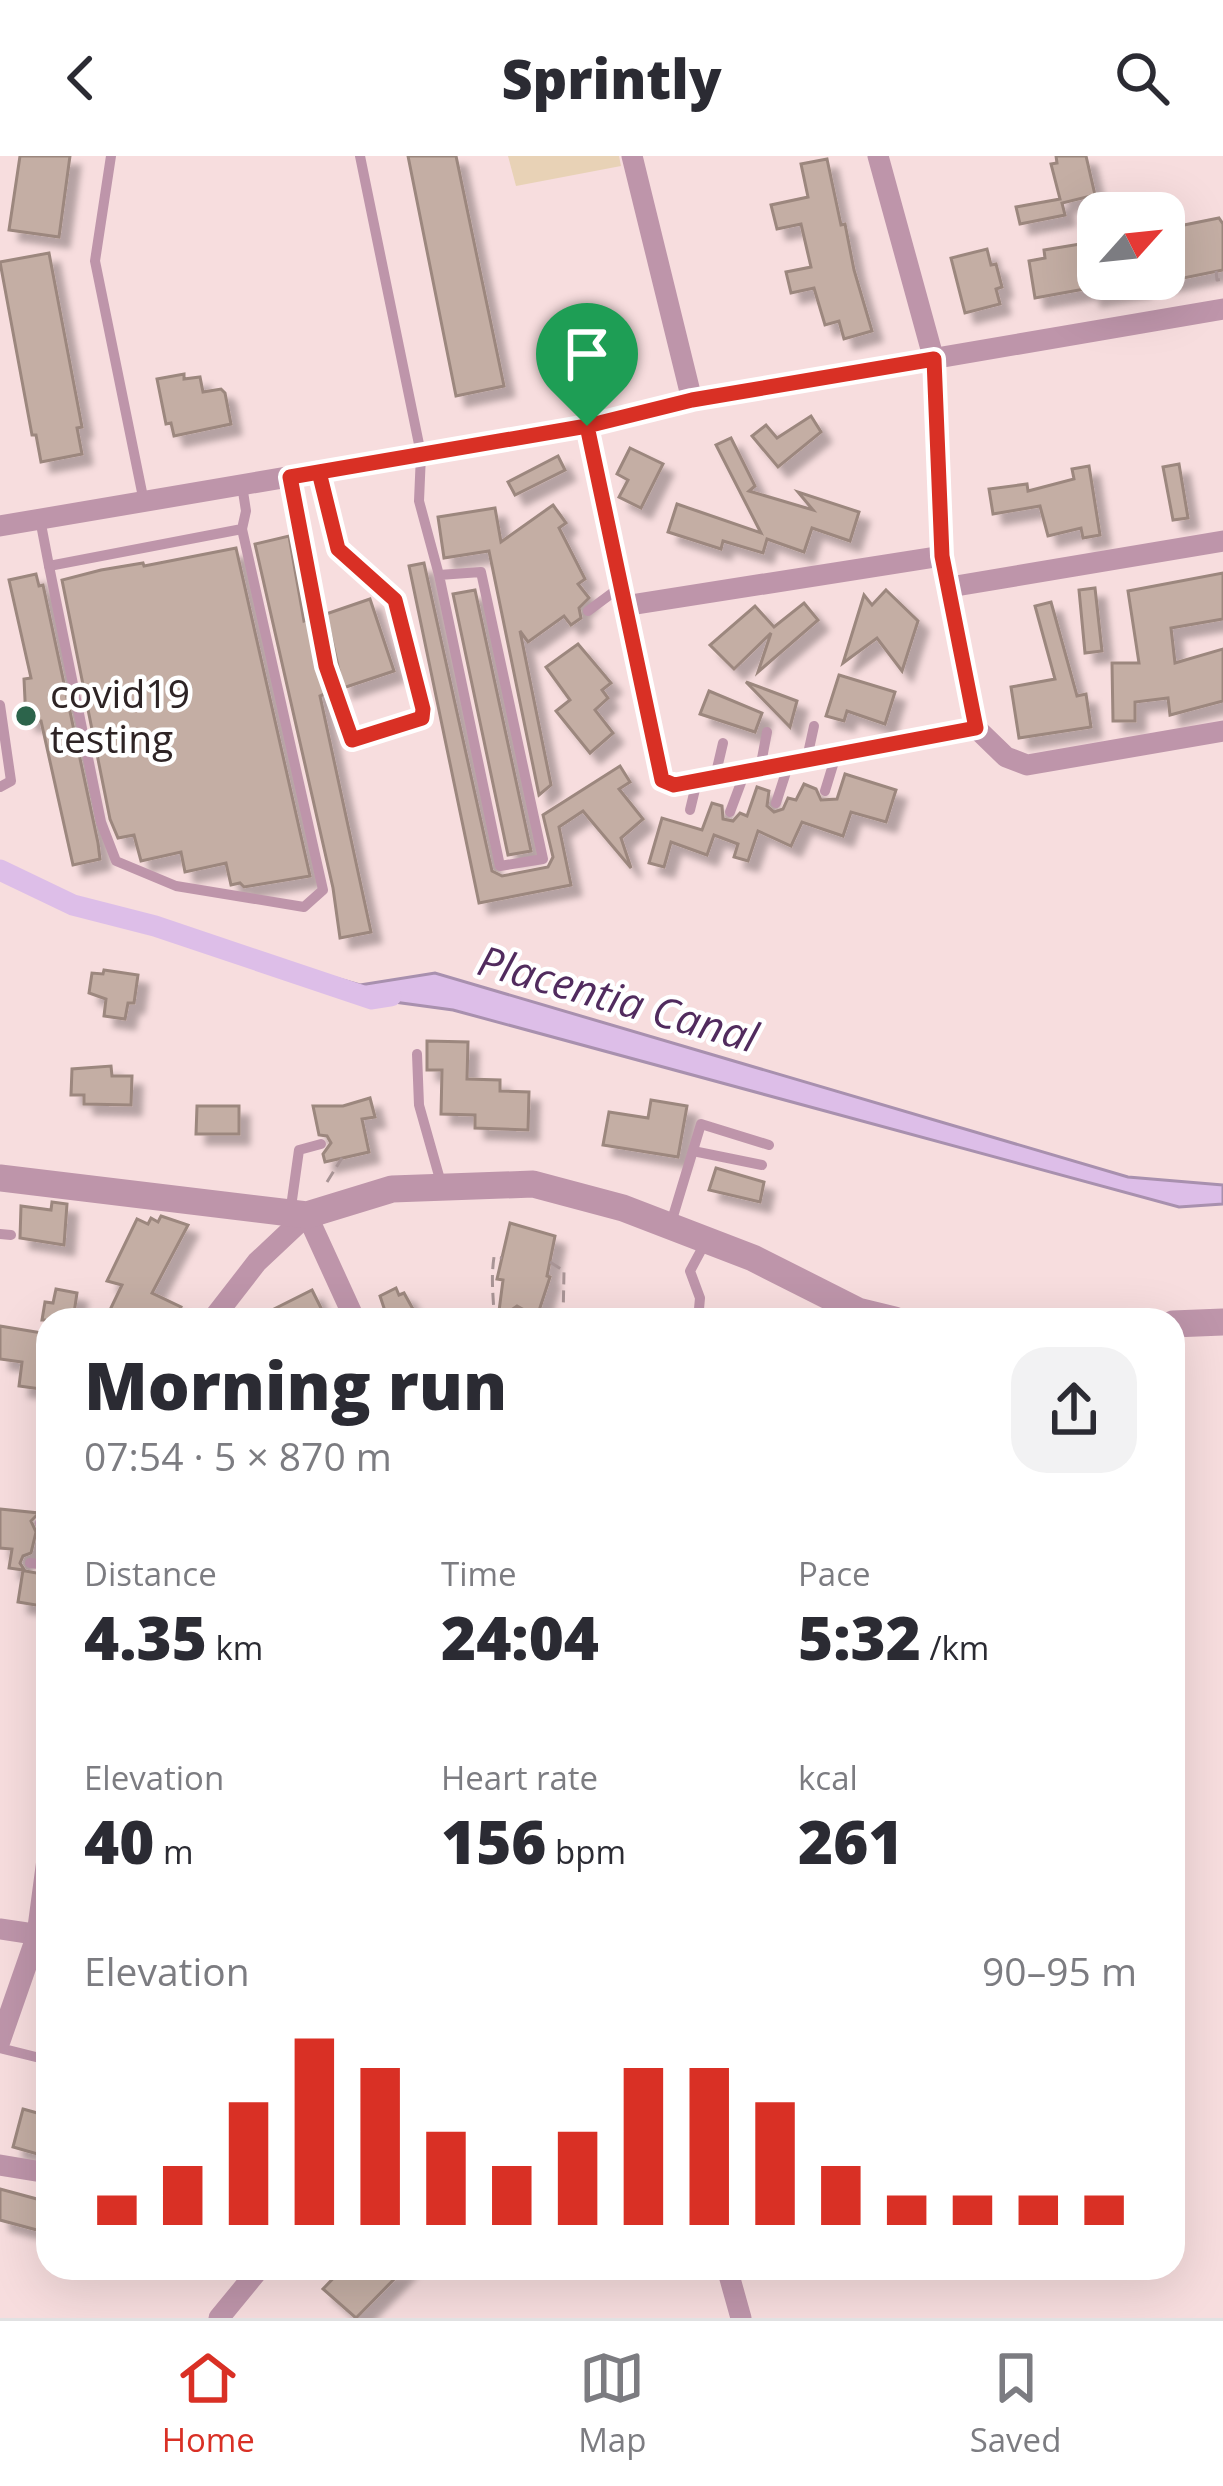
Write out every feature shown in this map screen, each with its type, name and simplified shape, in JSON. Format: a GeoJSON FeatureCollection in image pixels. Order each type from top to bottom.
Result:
{"type":"FeatureCollection","features":[{"type":"Feature","properties":{"kind":"street"},"geometry":{"type":"LineString","coordinates":[[632,156],[692,400]]}},
{"type":"Feature","properties":{"kind":"street"},"geometry":{"type":"LineString","coordinates":[[878,156],[934,359],[942,556],[976,728],[1006,757],[1027,765],[1223,731]]}},
{"type":"Feature","properties":{"kind":"street"},"geometry":{"type":"LineString","coordinates":[[0,526],[587,426],[692,400],[1223,310]]}},
{"type":"Feature","properties":{"kind":"street"},"geometry":{"type":"LineString","coordinates":[[587,426],[662,780],[674,785],[976,728]]}},
{"type":"Feature","properties":{"kind":"street"},"geometry":{"type":"LineString","coordinates":[[950,587],[1223,541]]}},
{"type":"Feature","properties":{"kind":"street"},"geometry":{"type":"LineString","coordinates":[[622,596],[942,556]]}},
{"type":"Feature","properties":{"kind":"street"},"geometry":{"type":"LineString","coordinates":[[0,1178],[298,1214],[392,1189],[533,1184],[623,1208],[707,1240],[852,1308]]}},
{"type":"Feature","properties":{"kind":"street"},"geometry":{"type":"LineString","coordinates":[[221,1308],[298,1214]]}},
{"type":"Feature","properties":{"kind":"street"},"geometry":{"type":"LineString","coordinates":[[298,1214],[349,1308]]}},
{"type":"Feature","properties":{"kind":"street"},"geometry":{"type":"LineString","coordinates":[[1185,1324],[1223,1322]]}},
{"type":"Feature","properties":{"kind":"street"},"geometry":{"type":"LineString","coordinates":[[0,1930],[36,1934]]}},
{"type":"Feature","properties":{"kind":"street"},"geometry":{"type":"LineString","coordinates":[[0,2044],[36,1953]]}},
{"type":"Feature","properties":{"kind":"street"},"geometry":{"type":"LineString","coordinates":[[0,2164],[36,2171]]}},
{"type":"Feature","properties":{"kind":"street"},"geometry":{"type":"LineString","coordinates":[[218,2318],[250,2280]]}},
{"type":"Feature","properties":{"kind":"street"},"geometry":{"type":"LineString","coordinates":[[730,2280],[741,2318]]}},
{"type":"Feature","properties":{"kind":"lane"},"geometry":{"type":"LineString","coordinates":[[111,156],[95,261],[144,502]]}},
{"type":"Feature","properties":{"kind":"lane"},"geometry":{"type":"LineString","coordinates":[[360,156],[422,454],[419,501],[500,866],[543,859],[481,572],[439,575]]}},
{"type":"Feature","properties":{"kind":"lane"},"geometry":{"type":"LineString","coordinates":[[290,477],[326,666],[349,737],[357,740],[412,724],[422,718],[423,709],[395,600],[338,549],[319,472]]}},
{"type":"Feature","properties":{"kind":"lane"},"geometry":{"type":"LineString","coordinates":[[40,520],[101,822],[116,861],[176,886],[304,907],[322,890],[242,529],[246,512],[242,485]]}},
{"type":"Feature","properties":{"kind":"lane"},"geometry":{"type":"LineString","coordinates":[[49,566],[242,529]]}},
{"type":"Feature","properties":{"kind":"lane"},"geometry":{"type":"LineString","coordinates":[[588,611],[622,596]]}},
{"type":"Feature","properties":{"kind":"lane"},"geometry":{"type":"LineString","coordinates":[[0,705],[11,781],[0,787]]}},
{"type":"Feature","properties":{"kind":"lane"},"geometry":{"type":"LineString","coordinates":[[776,803],[814,726]]}},
{"type":"Feature","properties":{"kind":"lane"},"geometry":{"type":"LineString","coordinates":[[730,812],[767,732]]}},
{"type":"Feature","properties":{"kind":"lane"},"geometry":{"type":"LineString","coordinates":[[690,810],[723,743]]}},
{"type":"Feature","properties":{"kind":"lane"},"geometry":{"type":"LineString","coordinates":[[825,790],[836,755]]}},
{"type":"Feature","properties":{"kind":"lane"},"geometry":{"type":"LineString","coordinates":[[417,1054],[419,1105],[442,1186]]}},
{"type":"Feature","properties":{"kind":"lane"},"geometry":{"type":"LineString","coordinates":[[670,1226],[701,1124],[769,1144]]}},
{"type":"Feature","properties":{"kind":"lane"},"geometry":{"type":"LineString","coordinates":[[298,1214],[299,1150],[321,1144]]}},
{"type":"Feature","properties":{"kind":"lane"},"geometry":{"type":"LineString","coordinates":[[693,1151],[762,1165]]}},
{"type":"Feature","properties":{"kind":"lane"},"geometry":{"type":"LineString","coordinates":[[699,1308],[690,1271],[707,1240]]}},
{"type":"Feature","properties":{"kind":"lane"},"geometry":{"type":"LineString","coordinates":[[30,1563],[36,1564]]}},
{"type":"Feature","properties":{"kind":"lane"},"geometry":{"type":"LineString","coordinates":[[0,2044],[36,2056]]}},
{"type":"Feature","properties":{"kind":"path"},"geometry":{"type":"LineString","coordinates":[[1216,271],[1217,280],[1223,279]]}},
{"type":"Feature","properties":{"kind":"path"},"geometry":{"type":"LineString","coordinates":[[495,1308],[490,1281],[494,1257],[502,1258]]}},
{"type":"Feature","properties":{"kind":"path"},"geometry":{"type":"LineString","coordinates":[[550,1262],[564,1271],[562,1308]]}},
{"type":"Feature","properties":{"kind":"shaded area"},"geometry":{"type":"Polygon","coordinates":[[[508,156],[619,156],[621,166],[516,186],[508,156]]]}},
{"type":"Feature","properties":{"kind":"shaded area"},"geometry":{"type":"Polygon","coordinates":[[[155,926],[360,985],[435,973],[1128,1177],[1223,1185],[1223,1204],[1179,1207],[453,1010],[372,999],[155,926]]]}},
{"type":"Feature","properties":{"kind":"building"},"geometry":{"type":"Polygon","coordinates":[[[20,156],[70,156],[59,237],[9,230],[20,156]]]}},
{"type":"Feature","properties":{"kind":"building"},"geometry":{"type":"Polygon","coordinates":[[[408,156],[456,156],[504,386],[456,396],[408,156]]]}},
{"type":"Feature","properties":{"kind":"building"},"geometry":{"type":"Polygon","coordinates":[[[1056,156],[1086,156],[1094,192],[1077,192],[1077,199],[1062,203],[1065,215],[1020,224],[1016,207],[1060,199],[1051,164],[1057,163],[1056,156]]]}},
{"type":"Feature","properties":{"kind":"building"},"geometry":{"type":"Polygon","coordinates":[[[827,159],[872,331],[844,339],[839,321],[825,325],[814,288],[791,293],[786,272],[811,267],[801,224],[777,229],[771,205],[808,197],[801,164],[827,159]]]}},
{"type":"Feature","properties":{"kind":"building"},"geometry":{"type":"Polygon","coordinates":[[[1219,218],[1223,270],[1185,278],[1185,225],[1219,218]]]}},
{"type":"Feature","properties":{"kind":"building"},"geometry":{"type":"Polygon","coordinates":[[[1077,244],[1077,290],[1035,298],[1029,261],[1045,258],[1044,250],[1077,244]]]}},
{"type":"Feature","properties":{"kind":"building"},"geometry":{"type":"Polygon","coordinates":[[[987,249],[1002,287],[996,289],[1000,304],[965,313],[951,258],[987,249]]]}},
{"type":"Feature","properties":{"kind":"building"},"geometry":{"type":"Polygon","coordinates":[[[49,253],[82,427],[77,428],[82,454],[41,462],[0,262],[49,253]]]}},
{"type":"Feature","properties":{"kind":"building"},"geometry":{"type":"Polygon","coordinates":[[[184,374],[184,379],[200,377],[203,392],[221,389],[225,393],[231,424],[174,436],[171,423],[166,424],[157,379],[184,374]]]}},
{"type":"Feature","properties":{"kind":"building"},"geometry":{"type":"Polygon","coordinates":[[[811,416],[821,432],[778,467],[752,436],[766,425],[777,438],[811,416]]]}},
{"type":"Feature","properties":{"kind":"building"},"geometry":{"type":"Polygon","coordinates":[[[731,438],[755,486],[749,491],[813,510],[798,492],[859,512],[850,541],[812,528],[804,552],[767,539],[763,553],[723,541],[721,549],[668,532],[677,504],[761,533],[716,445],[731,438]]]}},
{"type":"Feature","properties":{"kind":"building"},"geometry":{"type":"Polygon","coordinates":[[[630,448],[663,464],[641,508],[619,497],[628,480],[617,474],[630,448]]]}},
{"type":"Feature","properties":{"kind":"building"},"geometry":{"type":"Polygon","coordinates":[[[558,456],[565,470],[515,495],[508,482],[558,456]]]}},
{"type":"Feature","properties":{"kind":"building"},"geometry":{"type":"Polygon","coordinates":[[[1179,464],[1188,518],[1173,520],[1163,467],[1179,464]]]}},
{"type":"Feature","properties":{"kind":"building"},"geometry":{"type":"Polygon","coordinates":[[[1089,466],[1100,535],[1083,538],[1081,528],[1048,536],[1040,506],[993,514],[989,489],[1027,484],[1028,491],[1074,479],[1072,469],[1089,466]]]}},
{"type":"Feature","properties":{"kind":"building"},"geometry":{"type":"Polygon","coordinates":[[[553,505],[566,523],[559,528],[585,579],[578,584],[589,598],[579,608],[581,618],[571,625],[564,616],[528,642],[520,631],[551,785],[539,795],[489,551],[444,558],[438,517],[495,508],[501,542],[553,505]]]}},
{"type":"Feature","properties":{"kind":"building"},"geometry":{"type":"Polygon","coordinates":[[[289,536],[371,932],[340,938],[333,888],[255,544],[289,536]]]}},
{"type":"Feature","properties":{"kind":"building"},"geometry":{"type":"Polygon","coordinates":[[[236,548],[310,876],[244,887],[231,885],[226,863],[185,872],[181,852],[141,861],[134,835],[118,838],[110,819],[62,580],[236,548]]]}},
{"type":"Feature","properties":{"kind":"building"},"geometry":{"type":"Polygon","coordinates":[[[424,563],[492,871],[502,876],[548,867],[553,857],[543,815],[620,766],[630,782],[619,789],[643,819],[621,838],[631,868],[583,811],[559,827],[571,885],[479,903],[409,566],[424,563]]]}},
{"type":"Feature","properties":{"kind":"building"},"geometry":{"type":"Polygon","coordinates":[[[1223,573],[1223,619],[1171,628],[1175,663],[1223,649],[1223,701],[1170,715],[1168,698],[1135,702],[1135,721],[1113,721],[1112,663],[1139,663],[1128,591],[1223,573]]]}},
{"type":"Feature","properties":{"kind":"building"},"geometry":{"type":"Polygon","coordinates":[[[36,574],[39,586],[43,585],[98,843],[100,859],[73,865],[41,721],[26,721],[24,679],[31,678],[9,580],[36,574]]]}},
{"type":"Feature","properties":{"kind":"building"},"geometry":{"type":"Polygon","coordinates":[[[1095,588],[1102,651],[1085,653],[1079,590],[1095,588]]]}},
{"type":"Feature","properties":{"kind":"building"},"geometry":{"type":"Polygon","coordinates":[[[475,590],[531,851],[508,855],[453,594],[475,590]]]}},
{"type":"Feature","properties":{"kind":"building"},"geometry":{"type":"Polygon","coordinates":[[[886,590],[918,621],[902,671],[877,638],[843,663],[864,595],[872,605],[886,590]]]}},
{"type":"Feature","properties":{"kind":"building"},"geometry":{"type":"Polygon","coordinates":[[[370,599],[394,671],[343,688],[326,614],[370,599]]]}},
{"type":"Feature","properties":{"kind":"building"},"geometry":{"type":"Polygon","coordinates":[[[1051,602],[1077,696],[1086,694],[1091,727],[1019,738],[1011,687],[1055,679],[1035,606],[1051,602]]]}},
{"type":"Feature","properties":{"kind":"building"},"geometry":{"type":"Polygon","coordinates":[[[804,603],[818,620],[758,672],[771,633],[734,669],[710,645],[755,606],[774,627],[804,603]]]}},
{"type":"Feature","properties":{"kind":"building"},"geometry":{"type":"Polygon","coordinates":[[[578,644],[611,683],[602,690],[608,698],[595,710],[613,733],[590,753],[556,711],[570,700],[546,667],[578,644]]]}},
{"type":"Feature","properties":{"kind":"building"},"geometry":{"type":"Polygon","coordinates":[[[839,675],[895,692],[885,724],[847,711],[844,721],[826,716],[839,675]]]}},
{"type":"Feature","properties":{"kind":"building"},"geometry":{"type":"Polygon","coordinates":[[[746,682],[797,701],[790,727],[746,682]]]}},
{"type":"Feature","properties":{"kind":"building"},"geometry":{"type":"Polygon","coordinates":[[[709,691],[762,713],[755,732],[700,714],[709,691]]]}},
{"type":"Feature","properties":{"kind":"building"},"geometry":{"type":"Polygon","coordinates":[[[845,774],[896,790],[886,822],[851,812],[843,836],[802,822],[791,846],[758,831],[748,861],[734,857],[738,844],[714,835],[707,855],[671,842],[664,867],[649,863],[662,818],[702,830],[712,803],[722,806],[723,819],[733,821],[740,813],[747,816],[757,787],[769,791],[767,806],[774,812],[783,809],[788,798],[796,800],[804,784],[816,789],[821,800],[837,799],[845,774]]]}},
{"type":"Feature","properties":{"kind":"building"},"geometry":{"type":"Polygon","coordinates":[[[104,970],[138,975],[134,1003],[128,1003],[125,1019],[104,1016],[106,999],[89,993],[92,973],[103,974],[104,970]]]}},
{"type":"Feature","properties":{"kind":"building"},"geometry":{"type":"Polygon","coordinates":[[[427,1041],[468,1042],[467,1079],[500,1080],[500,1091],[529,1092],[528,1130],[475,1128],[475,1115],[441,1114],[442,1070],[427,1070],[427,1041]]]}},
{"type":"Feature","properties":{"kind":"building"},"geometry":{"type":"Polygon","coordinates":[[[111,1066],[112,1076],[132,1076],[131,1105],[84,1104],[84,1095],[71,1095],[72,1069],[111,1066]]]}},
{"type":"Feature","properties":{"kind":"building"},"geometry":{"type":"Polygon","coordinates":[[[370,1098],[375,1117],[362,1119],[369,1152],[325,1162],[323,1154],[331,1143],[327,1136],[319,1135],[313,1106],[343,1106],[370,1098]]]}},
{"type":"Feature","properties":{"kind":"building"},"geometry":{"type":"Polygon","coordinates":[[[651,1100],[687,1106],[678,1157],[603,1145],[609,1112],[648,1118],[651,1100]]]}},
{"type":"Feature","properties":{"kind":"building"},"geometry":{"type":"Polygon","coordinates":[[[197,1106],[239,1106],[239,1134],[196,1134],[197,1106]]]}},
{"type":"Feature","properties":{"kind":"building"},"geometry":{"type":"Polygon","coordinates":[[[716,1168],[764,1182],[760,1202],[709,1190],[716,1168]]]}},
{"type":"Feature","properties":{"kind":"building"},"geometry":{"type":"Polygon","coordinates":[[[52,1202],[67,1204],[64,1245],[20,1238],[21,1206],[51,1210],[52,1202]]]}},
{"type":"Feature","properties":{"kind":"building"},"geometry":{"type":"Polygon","coordinates":[[[161,1216],[188,1225],[152,1293],[181,1308],[111,1308],[122,1285],[107,1281],[137,1219],[158,1222],[161,1216]]]}},
{"type":"Feature","properties":{"kind":"building"},"geometry":{"type":"Polygon","coordinates":[[[510,1223],[555,1236],[540,1308],[499,1308],[503,1280],[497,1279],[510,1223]]]}},
{"type":"Feature","properties":{"kind":"building"},"geometry":{"type":"Polygon","coordinates":[[[396,1288],[412,1308],[384,1308],[380,1296],[396,1288]]]}},
{"type":"Feature","properties":{"kind":"building"},"geometry":{"type":"Polygon","coordinates":[[[56,1289],[77,1293],[75,1308],[44,1308],[45,1302],[53,1303],[56,1289]]]}},
{"type":"Feature","properties":{"kind":"building"},"geometry":{"type":"Polygon","coordinates":[[[312,1290],[321,1308],[276,1308],[312,1290]]]}},
{"type":"Feature","properties":{"kind":"building"},"geometry":{"type":"Polygon","coordinates":[[[0,1326],[36,1332],[36,1388],[19,1386],[22,1362],[0,1359],[0,1326]]]}},
{"type":"Feature","properties":{"kind":"building"},"geometry":{"type":"Polygon","coordinates":[[[0,1509],[36,1513],[31,1521],[36,1532],[31,1553],[20,1563],[25,1571],[36,1573],[36,1605],[18,1602],[23,1570],[9,1568],[12,1549],[0,1548],[0,1509]]]}},
{"type":"Feature","properties":{"kind":"building"},"geometry":{"type":"Polygon","coordinates":[[[23,2109],[36,2113],[36,2154],[13,2147],[23,2109]]]}},
{"type":"Feature","properties":{"kind":"building"},"geometry":{"type":"Polygon","coordinates":[[[0,2189],[36,2199],[36,2230],[0,2220],[0,2189]]]}},
{"type":"Feature","properties":{"kind":"building"},"geometry":{"type":"Polygon","coordinates":[[[332,2280],[393,2280],[356,2318],[323,2289],[332,2280]]]}},
{"type":"Feature","properties":{"kind":"waterway","name":"Placentia Canal"},"geometry":{"type":"LineString","coordinates":[[0,870],[73,905],[155,926],[372,999],[391,996]]}},
{"type":"Feature","properties":{"kind":"place","name":"covid19 testing"},"geometry":{"type":"Point","coordinates":[26,716]}},
{"type":"Feature","properties":{"kind":"route"},"geometry":{"type":"LineString","coordinates":[[587,426],[319,472],[290,477],[326,666],[352,740],[412,724],[422,718],[423,709],[395,600],[335,544],[319,472],[422,454],[587,426],[662,780],[674,785],[976,728],[942,556],[934,359],[692,400],[587,426]]}}]}
